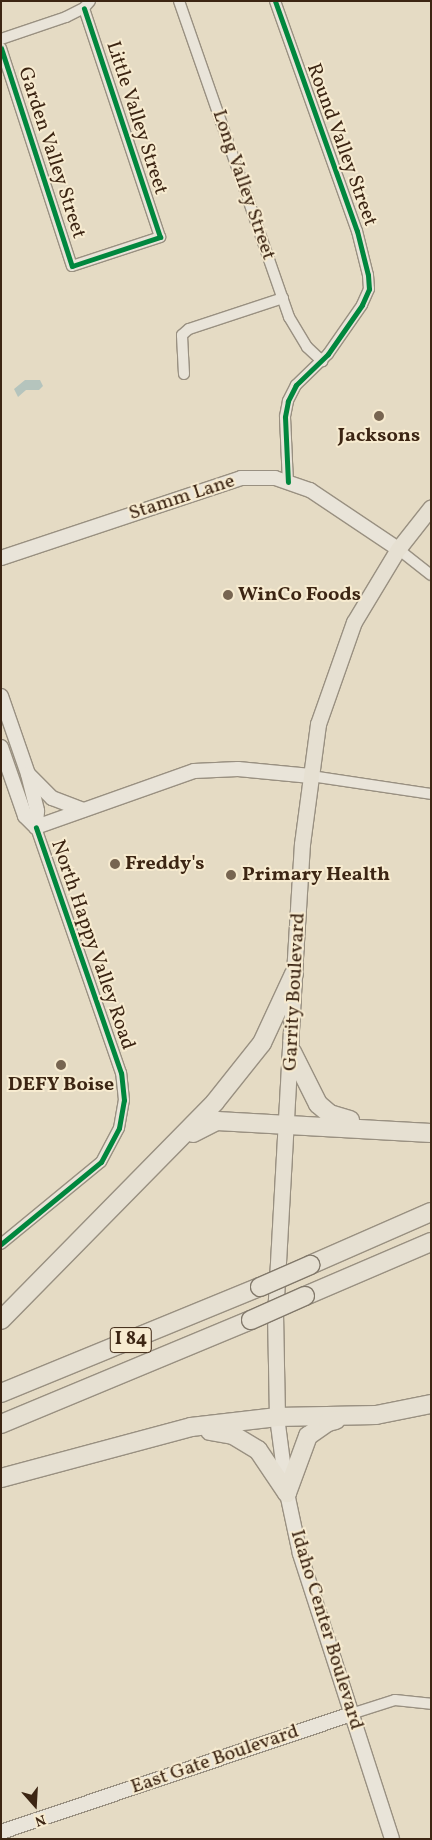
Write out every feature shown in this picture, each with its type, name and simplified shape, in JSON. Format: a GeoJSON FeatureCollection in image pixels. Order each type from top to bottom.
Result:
{"type":"FeatureCollection","features":[{"type":"Feature","properties":{"kind":"highway"},"geometry":{"type":"LineString","coordinates":[[1,1320],[184,1138],[249,1063],[294,974]]}},
{"type":"Feature","properties":{"kind":"highway"},"geometry":{"type":"LineString","coordinates":[[292,1052],[318,1104],[330,1114],[372,1127]]}},
{"type":"Feature","properties":{"kind":"highway"},"geometry":{"type":"LineString","coordinates":[[184,1138],[217,1121],[372,1127],[431,1133]]}},
{"type":"Feature","properties":{"kind":"highway","name":"I 84"},"geometry":{"type":"LineString","coordinates":[[1,1393],[260,1288],[431,1212]]}},
{"type":"Feature","properties":{"kind":"highway","name":"I 84"},"geometry":{"type":"LineString","coordinates":[[1,1424],[251,1320],[431,1242]]}},
{"type":"Feature","properties":{"kind":"highway"},"geometry":{"type":"LineString","coordinates":[[287,1493],[308,1436],[328,1422],[431,1404]]}},
{"type":"Feature","properties":{"kind":"highway"},"geometry":{"type":"LineString","coordinates":[[1,1478],[191,1427],[277,1417],[346,1418]]}},
{"type":"Feature","properties":{"kind":"highway"},"geometry":{"type":"LineString","coordinates":[[191,1427],[232,1435],[250,1444],[266,1460],[287,1493]]}},
{"type":"Feature","properties":{"kind":"main road","name":"Stamm Lane"},"geometry":{"type":"LineString","coordinates":[[1,558],[240,478],[275,478],[310,490],[398,549]]}},
{"type":"Feature","properties":{"kind":"main road","name":"Garrity Boulevard"},"geometry":{"type":"LineString","coordinates":[[277,1417],[275,1316],[292,1052],[294,974],[302,844],[318,724],[339,659],[354,622],[398,549],[431,507]]}},
{"type":"Feature","properties":{"kind":"main road","name":"North Happy Valley Road"},"geometry":{"type":"LineString","coordinates":[[1,696],[28,774],[37,811],[36,828]]}},
{"type":"Feature","properties":{"kind":"main road","name":"North Happy Valley Road"},"geometry":{"type":"LineString","coordinates":[[1,747],[25,816],[36,828]]}},
{"type":"Feature","properties":{"kind":"main road"},"geometry":{"type":"LineString","coordinates":[[36,828],[194,771],[238,769],[311,776]]}},
{"type":"Feature","properties":{"kind":"main road"},"geometry":{"type":"LineString","coordinates":[[28,774],[52,798],[83,810]]}},
{"type":"Feature","properties":{"kind":"main road","name":"Idaho Center Boulevard"},"geometry":{"type":"LineString","coordinates":[[277,1417],[287,1493],[300,1554],[392,1839]]}},
{"type":"Feature","properties":{"kind":"main road","name":"East Gate Boulevard"},"geometry":{"type":"LineString","coordinates":[[1,1832],[351,1714]]}},
{"type":"Feature","properties":{"kind":"street","name":"Long Valley Street"},"geometry":{"type":"LineString","coordinates":[[179,1],[290,318],[307,347],[322,361]]}},
{"type":"Feature","properties":{"kind":"street","name":"Round Valley Street"},"geometry":{"type":"LineString","coordinates":[[275,1],[357,231],[368,275],[369,289],[362,305],[322,361],[296,385],[288,400],[285,417],[288,482]]}},
{"type":"Feature","properties":{"kind":"street"},"geometry":{"type":"LineString","coordinates":[[1,38],[87,5]]}},
{"type":"Feature","properties":{"kind":"street","name":"Little Valley Street"},"geometry":{"type":"LineString","coordinates":[[72,266],[160,237],[87,5]]}},
{"type":"Feature","properties":{"kind":"street","name":"Garden Valley Street"},"geometry":{"type":"LineString","coordinates":[[1,48],[72,266]]}},
{"type":"Feature","properties":{"kind":"street"},"geometry":{"type":"LineString","coordinates":[[184,374],[182,335],[189,329],[283,298]]}},
{"type":"Feature","properties":{"kind":"street","name":"Stamm Lane"},"geometry":{"type":"LineString","coordinates":[[398,549],[431,575]]}},
{"type":"Feature","properties":{"kind":"street"},"geometry":{"type":"LineString","coordinates":[[311,776],[431,794]]}},
{"type":"Feature","properties":{"kind":"street","name":"North Happy Valley Road"},"geometry":{"type":"LineString","coordinates":[[1,1244],[101,1162],[119,1128],[124,1100],[121,1073],[36,828]]}},
{"type":"Feature","properties":{"kind":"street","name":"East Gate Boulevard"},"geometry":{"type":"LineString","coordinates":[[351,1714],[395,1700],[431,1704]]}},
{"type":"Feature","properties":{"kind":"shaded area"},"geometry":{"type":"Polygon","coordinates":[[[25,380],[40,380],[43,386],[39,390],[26,390],[18,397],[14,389],[25,380]]]}},
{"type":"Feature","properties":{"kind":"cycle path"},"geometry":{"type":"LineString","coordinates":[[275,1],[357,231],[368,275],[369,289],[362,305],[328,354],[296,385],[288,401],[285,417],[288,482]]}},
{"type":"Feature","properties":{"kind":"cycle path"},"geometry":{"type":"LineString","coordinates":[[1,48],[72,266],[160,237],[84,8]]}},
{"type":"Feature","properties":{"kind":"cycle path"},"geometry":{"type":"LineString","coordinates":[[1,1244],[101,1162],[119,1128],[124,1100],[121,1073],[36,827]]}},
{"type":"Feature","properties":{"kind":"place","name":"Jacksons"},"geometry":{"type":"Point","coordinates":[379,416]}},
{"type":"Feature","properties":{"kind":"place","name":"WinCo Foods"},"geometry":{"type":"Point","coordinates":[228,595]}},
{"type":"Feature","properties":{"kind":"place","name":"Freddy's"},"geometry":{"type":"Point","coordinates":[115,864]}},
{"type":"Feature","properties":{"kind":"place","name":"Primary Health"},"geometry":{"type":"Point","coordinates":[231,875]}},
{"type":"Feature","properties":{"kind":"place","name":"DEFY Boise"},"geometry":{"type":"Point","coordinates":[61,1065]}}]}
